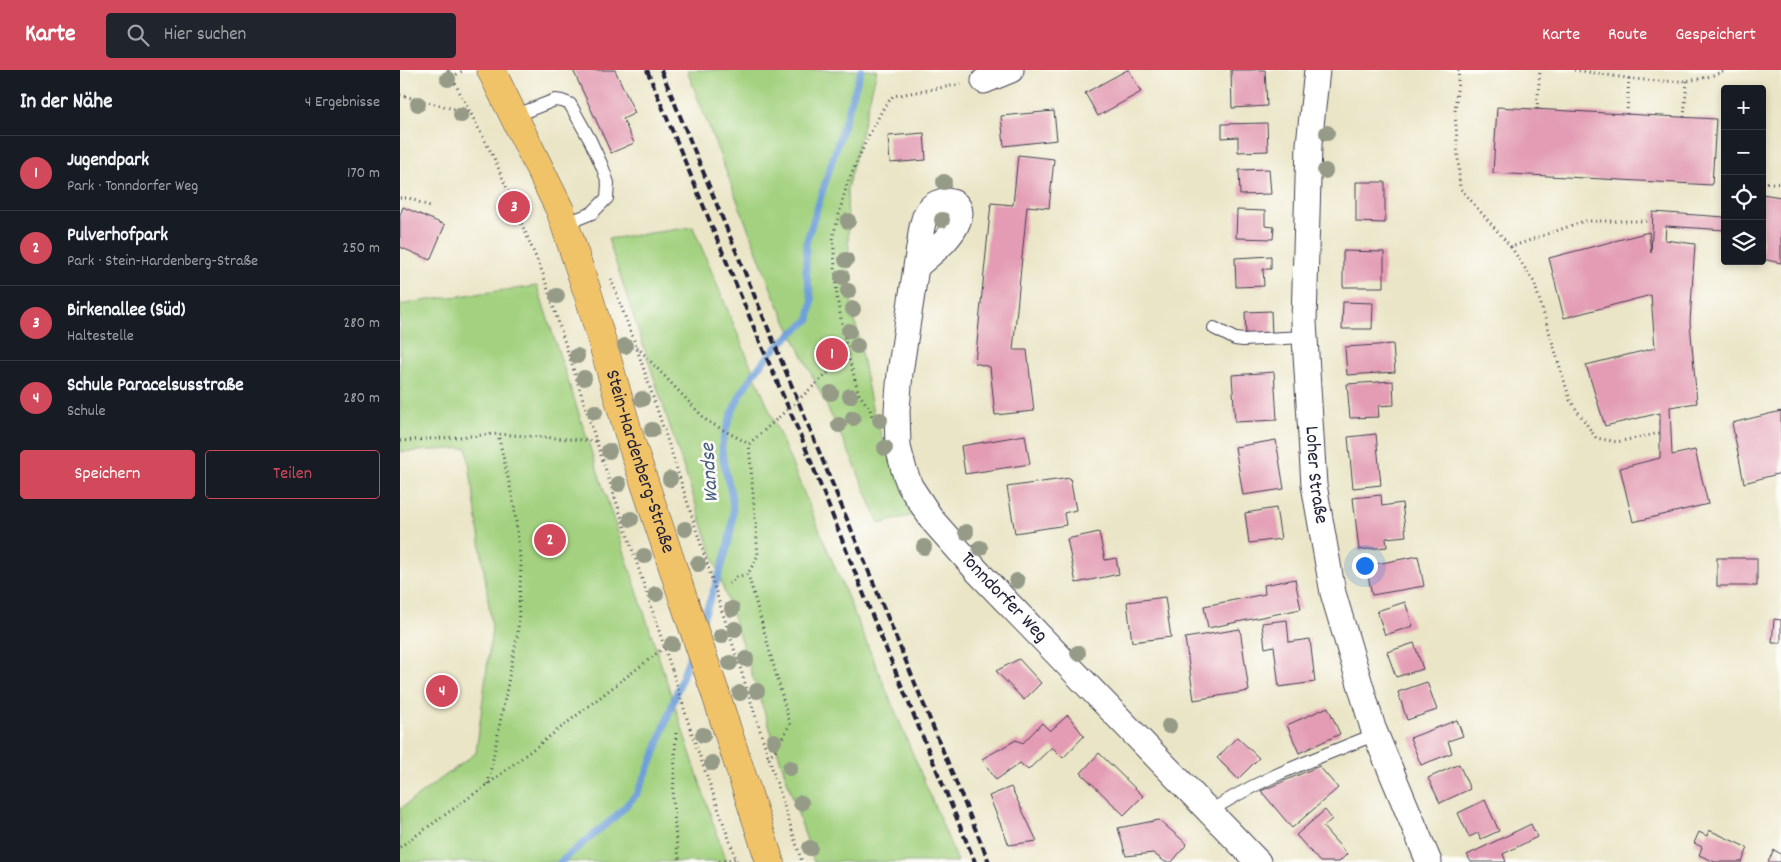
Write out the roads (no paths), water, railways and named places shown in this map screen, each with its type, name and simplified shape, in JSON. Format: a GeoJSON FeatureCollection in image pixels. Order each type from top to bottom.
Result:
{"type":"FeatureCollection","features":[{"type":"Feature","properties":{"kind":"main road","name":"Stein-Hardenberg-Straße"},"geometry":{"type":"LineString","coordinates":[[491,70],[560,210],[590,300],[632,445],[770,862]]}},
{"type":"Feature","properties":{"kind":"street"},"geometry":{"type":"LineString","coordinates":[[984,81],[1011,70]]}},
{"type":"Feature","properties":{"kind":"street","name":"Loher Straße"},"geometry":{"type":"LineString","coordinates":[[1316,70],[1309,144],[1305,337],[1314,486],[1331,583],[1376,734],[1429,862]]}},
{"type":"Feature","properties":{"kind":"street","name":"Tonndorfer Weg"},"geometry":{"type":"LineString","coordinates":[[916,267],[900,373],[897,410],[898,447],[910,486],[933,521],[960,552],[1258,862]]}},
{"type":"Feature","properties":{"kind":"lane"},"geometry":{"type":"LineString","coordinates":[[514,116],[555,100],[562,101],[570,104],[590,140],[608,184],[607,198],[592,214],[564,224]]}},
{"type":"Feature","properties":{"kind":"lane"},"geometry":{"type":"LineString","coordinates":[[1214,328],[1235,339],[1243,340],[1305,337]]}},
{"type":"Feature","properties":{"kind":"lane"},"geometry":{"type":"LineString","coordinates":[[1209,812],[1263,781],[1376,734]]}},
{"type":"Feature","properties":{"kind":"waterway","name":"Wandse"},"geometry":{"type":"LineString","coordinates":[[701,625],[721,570],[732,527],[733,503],[722,454],[724,436],[740,396],[759,367],[782,342],[809,320],[812,301],[806,272],[806,243],[861,70]]}},
{"type":"Feature","properties":{"kind":"waterway","name":"Wandse"},"geometry":{"type":"LineString","coordinates":[[560,862],[615,817],[637,794],[653,758],[692,650]]}},
{"type":"Feature","properties":{"kind":"railway"},"geometry":{"type":"LineString","coordinates":[[647,70],[802,439],[872,615],[975,862]]}},
{"type":"Feature","properties":{"kind":"railway"},"geometry":{"type":"LineString","coordinates":[[661,70],[989,862]]}},
{"type":"Feature","properties":{"kind":"place","name":"Birkenallee (Süd)"},"geometry":{"type":"Point","coordinates":[514,207]}},
{"type":"Feature","properties":{"kind":"place","name":"Jugendpark"},"geometry":{"type":"Point","coordinates":[832,354]}},
{"type":"Feature","properties":{"kind":"place","name":"Pulverhofpark"},"geometry":{"type":"Point","coordinates":[550,540]}},
{"type":"Feature","properties":{"kind":"place","name":"Schule Paracelsusstraße"},"geometry":{"type":"Point","coordinates":[442,691]}}]}
